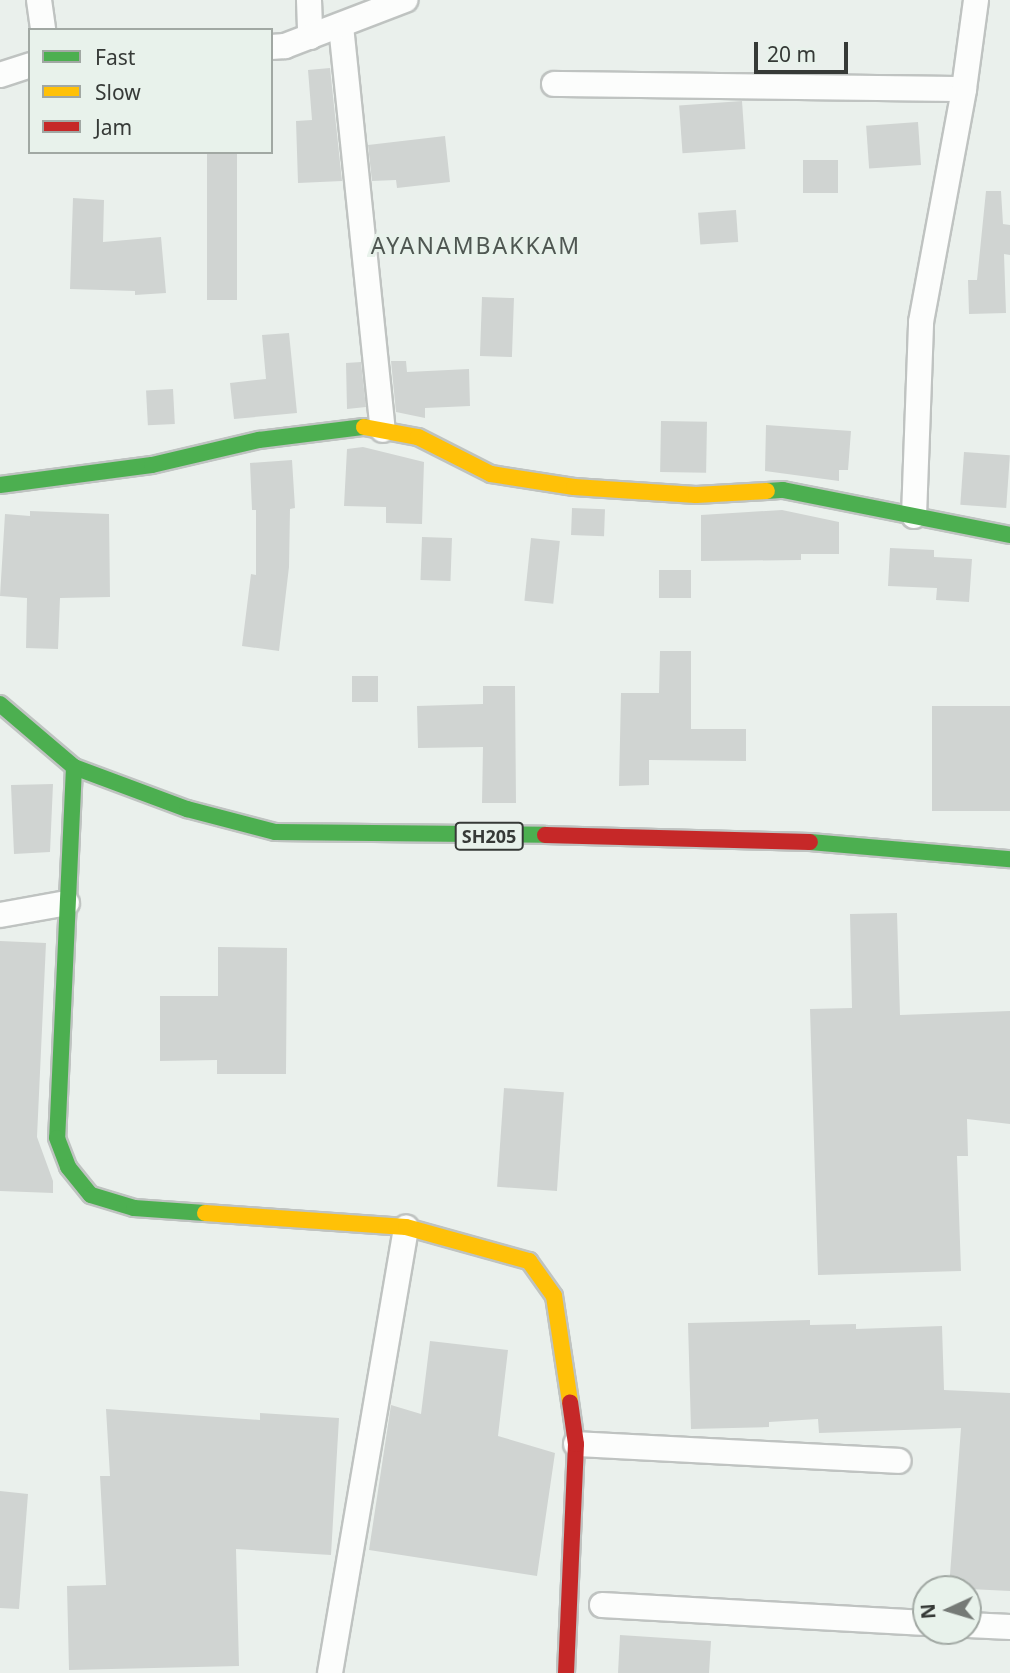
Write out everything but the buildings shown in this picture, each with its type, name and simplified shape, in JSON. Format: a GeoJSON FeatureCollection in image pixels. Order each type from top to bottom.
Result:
{"type":"FeatureCollection","features":[{"type":"Feature","properties":{"kind":"street"},"geometry":{"type":"LineString","coordinates":[[39,0],[43,28]]}},
{"type":"Feature","properties":{"kind":"street"},"geometry":{"type":"LineString","coordinates":[[309,0],[310,37]]}},
{"type":"Feature","properties":{"kind":"street"},"geometry":{"type":"LineString","coordinates":[[273,46],[310,37],[405,0]]}},
{"type":"Feature","properties":{"kind":"street"},"geometry":{"type":"LineString","coordinates":[[914,516],[921,322],[964,89],[975,0]]}},
{"type":"Feature","properties":{"kind":"street"},"geometry":{"type":"LineString","coordinates":[[341,26],[383,430]]}},
{"type":"Feature","properties":{"kind":"street"},"geometry":{"type":"LineString","coordinates":[[0,75],[28,66]]}},
{"type":"Feature","properties":{"kind":"street"},"geometry":{"type":"LineString","coordinates":[[555,85],[964,89]]}},
{"type":"Feature","properties":{"kind":"street"},"geometry":{"type":"LineString","coordinates":[[0,485],[152,465],[259,440],[364,427],[418,437],[491,474],[574,487],[696,495],[783,490],[1010,535]]}},
{"type":"Feature","properties":{"kind":"street","name":"SH205"},"geometry":{"type":"LineString","coordinates":[[0,704],[74,767],[187,809],[275,832],[749,837],[1010,859]]}},
{"type":"Feature","properties":{"kind":"street"},"geometry":{"type":"LineString","coordinates":[[74,767],[57,1138],[68,1167],[91,1195],[134,1208],[406,1227],[529,1261],[554,1296],[576,1444],[566,1673]]}},
{"type":"Feature","properties":{"kind":"street"},"geometry":{"type":"LineString","coordinates":[[0,915],[66,903]]}},
{"type":"Feature","properties":{"kind":"street"},"geometry":{"type":"LineString","coordinates":[[330,1673],[406,1227]]}},
{"type":"Feature","properties":{"kind":"street"},"geometry":{"type":"LineString","coordinates":[[576,1444],[899,1461]]}},
{"type":"Feature","properties":{"kind":"street"},"geometry":{"type":"LineString","coordinates":[[602,1605],[912,1622]]}},
{"type":"Feature","properties":{"kind":"street"},"geometry":{"type":"LineString","coordinates":[[982,1626],[1010,1627]]}},
{"type":"Feature","properties":{"kind":"traffic: fast"},"geometry":{"type":"LineString","coordinates":[[0,485],[152,465],[259,440],[364,427]]}},
{"type":"Feature","properties":{"kind":"traffic: fast"},"geometry":{"type":"LineString","coordinates":[[767,491],[783,490],[1010,535]]}},
{"type":"Feature","properties":{"kind":"traffic: fast"},"geometry":{"type":"LineString","coordinates":[[0,704],[74,767],[187,809],[275,832],[545,835]]}},
{"type":"Feature","properties":{"kind":"traffic: fast"},"geometry":{"type":"LineString","coordinates":[[74,767],[57,1138],[68,1167],[91,1195],[134,1208],[205,1213]]}},
{"type":"Feature","properties":{"kind":"traffic: fast"},"geometry":{"type":"LineString","coordinates":[[810,842],[1010,859]]}},
{"type":"Feature","properties":{"kind":"traffic: slow"},"geometry":{"type":"LineString","coordinates":[[364,427],[418,437],[491,474],[574,487],[696,495],[767,491]]}},
{"type":"Feature","properties":{"kind":"traffic: slow"},"geometry":{"type":"LineString","coordinates":[[205,1213],[406,1227],[529,1261],[554,1296],[570,1402]]}},
{"type":"Feature","properties":{"kind":"traffic: jam"},"geometry":{"type":"LineString","coordinates":[[545,835],[810,842]]}},
{"type":"Feature","properties":{"kind":"traffic: jam"},"geometry":{"type":"LineString","coordinates":[[566,1673],[576,1444],[570,1402]]}},
{"type":"Feature","properties":{"kind":"district","name":"AYANAMBAKKAM"},"geometry":{"type":"Point","coordinates":[476,245]}}]}
